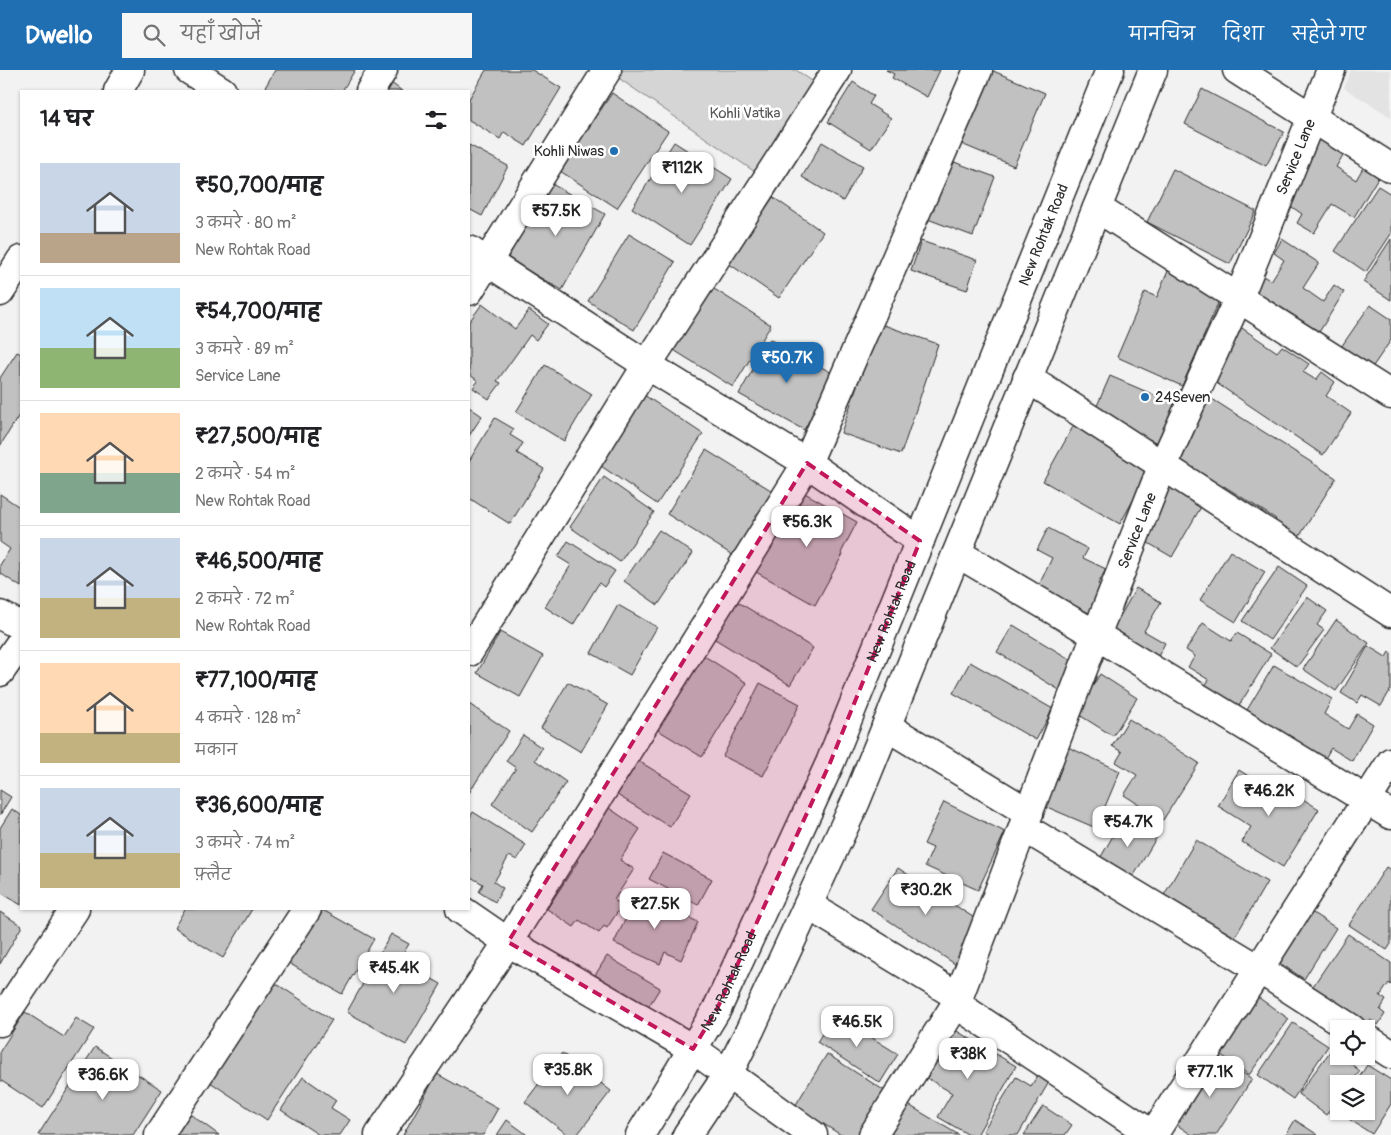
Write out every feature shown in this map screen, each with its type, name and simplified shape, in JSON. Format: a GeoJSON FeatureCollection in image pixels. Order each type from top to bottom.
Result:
{"type":"FeatureCollection","features":[{"type":"Feature","properties":{"kind":"street"},"geometry":{"type":"LineString","coordinates":[[119,90],[130,70]]}},
{"type":"Feature","properties":{"kind":"street"},"geometry":{"type":"LineString","coordinates":[[189,70],[220,90]]}},
{"type":"Feature","properties":{"kind":"street"},"geometry":{"type":"LineString","coordinates":[[371,90],[383,70]]}},
{"type":"Feature","properties":{"kind":"street"},"geometry":{"type":"LineString","coordinates":[[470,287],[478,256],[607,70]]}},
{"type":"Feature","properties":{"kind":"street"},"geometry":{"type":"LineString","coordinates":[[470,650],[647,365],[837,70]]}},
{"type":"Feature","properties":{"kind":"street"},"geometry":{"type":"LineString","coordinates":[[378,1135],[508,942],[807,463],[978,70]]}},
{"type":"Feature","properties":{"kind":"street","name":"New Rohtak Road"},"geometry":{"type":"LineString","coordinates":[[640,1135],[717,1008],[830,763],[1110,70]]}},
{"type":"Feature","properties":{"kind":"street"},"geometry":{"type":"LineString","coordinates":[[687,1135],[728,1074],[856,801],[1153,70]]}},
{"type":"Feature","properties":{"kind":"street"},"geometry":{"type":"LineString","coordinates":[[1237,70],[1391,168]]}},
{"type":"Feature","properties":{"kind":"street","name":"Service Lane"},"geometry":{"type":"LineString","coordinates":[[873,1135],[958,1000],[1096,635],[1162,467],[1238,297],[1331,70]]}},
{"type":"Feature","properties":{"kind":"street"},"geometry":{"type":"LineString","coordinates":[[1097,208],[1391,395]]}},
{"type":"Feature","properties":{"kind":"street"},"geometry":{"type":"LineString","coordinates":[[478,256],[647,365],[807,463],[920,541]]}},
{"type":"Feature","properties":{"kind":"street"},"geometry":{"type":"LineString","coordinates":[[0,292],[20,262]]}},
{"type":"Feature","properties":{"kind":"street"},"geometry":{"type":"LineString","coordinates":[[1027,378],[1162,467],[1391,613]]}},
{"type":"Feature","properties":{"kind":"street"},"geometry":{"type":"LineString","coordinates":[[957,553],[1096,635],[1391,815]]}},
{"type":"Feature","properties":{"kind":"street"},"geometry":{"type":"LineString","coordinates":[[0,615],[20,625]]}},
{"type":"Feature","properties":{"kind":"street"},"geometry":{"type":"LineString","coordinates":[[0,672],[20,643]]}},
{"type":"Feature","properties":{"kind":"street"},"geometry":{"type":"LineString","coordinates":[[886,726],[1026,820],[1338,1020]]}},
{"type":"Feature","properties":{"kind":"street"},"geometry":{"type":"LineString","coordinates":[[808,905],[1161,1132],[1259,969],[1391,762]]}},
{"type":"Feature","properties":{"kind":"street"},"geometry":{"type":"LineString","coordinates":[[0,1022],[74,910]]}},
{"type":"Feature","properties":{"kind":"street"},"geometry":{"type":"LineString","coordinates":[[159,1135],[306,910]]}},
{"type":"Feature","properties":{"kind":"street"},"geometry":{"type":"LineString","coordinates":[[461,910],[508,942],[693,1049],[813,1135]]}},
{"type":"Feature","properties":{"kind":"street"},"geometry":{"type":"LineString","coordinates":[[1375,1044],[1391,1054]]}},
{"type":"Feature","properties":{"kind":"highlighted area"},"geometry":{"type":"Polygon","coordinates":[[[807,463],[920,541],[830,763],[717,1009],[693,1049],[508,942],[807,463]]]}},
{"type":"Feature","properties":{"kind":"shaded area"},"geometry":{"type":"Polygon","coordinates":[[[1351,70],[1391,70],[1391,117],[1344,88],[1351,70]]]}},
{"type":"Feature","properties":{"kind":"green space","name":"Kohli Vatika"},"geometry":{"type":"Polygon","coordinates":[[[617,70],[796,70],[815,83],[758,174],[614,75],[617,70]]]}},
{"type":"Feature","properties":{"kind":"building"},"geometry":{"type":"Polygon","coordinates":[[[275,70],[355,70],[343,90],[264,90],[275,70]]]}},
{"type":"Feature","properties":{"kind":"building"},"geometry":{"type":"Polygon","coordinates":[[[486,70],[532,70],[561,88],[526,146],[504,132],[500,139],[470,121],[470,97],[486,70]]]}},
{"type":"Feature","properties":{"kind":"building"},"geometry":{"type":"Polygon","coordinates":[[[886,70],[940,70],[927,97],[892,78],[894,74],[886,70]]]}},
{"type":"Feature","properties":{"kind":"building"},"geometry":{"type":"Polygon","coordinates":[[[991,70],[1045,93],[1014,166],[952,140],[991,70]]]}},
{"type":"Feature","properties":{"kind":"building"},"geometry":{"type":"Polygon","coordinates":[[[390,82],[401,90],[385,90],[390,82]]]}},
{"type":"Feature","properties":{"kind":"building"},"geometry":{"type":"Polygon","coordinates":[[[853,82],[874,96],[869,104],[891,118],[871,149],[828,122],[853,82]]]}},
{"type":"Feature","properties":{"kind":"building"},"geometry":{"type":"Polygon","coordinates":[[[1202,89],[1284,132],[1266,166],[1185,124],[1202,89]]]}},
{"type":"Feature","properties":{"kind":"building","name":"Kohli Niwas"},"geometry":{"type":"Polygon","coordinates":[[[612,93],[668,131],[617,208],[560,171],[612,93]]]}},
{"type":"Feature","properties":{"kind":"building"},"geometry":{"type":"Polygon","coordinates":[[[1317,133],[1346,150],[1336,167],[1356,180],[1364,166],[1379,176],[1354,217],[1332,204],[1314,233],[1297,223],[1302,214],[1282,200],[1314,152],[1308,148],[1317,133]]]}},
{"type":"Feature","properties":{"kind":"building"},"geometry":{"type":"Polygon","coordinates":[[[674,142],[732,179],[690,245],[632,208],[674,142]]]}},
{"type":"Feature","properties":{"kind":"building"},"geometry":{"type":"Polygon","coordinates":[[[822,142],[863,166],[843,201],[802,177],[822,142]]]}},
{"type":"Feature","properties":{"kind":"building"},"geometry":{"type":"Polygon","coordinates":[[[470,146],[508,166],[482,216],[470,210],[470,146]]]}},
{"type":"Feature","properties":{"kind":"building"},"geometry":{"type":"Polygon","coordinates":[[[946,159],[995,177],[973,236],[925,218],[946,159]]]}},
{"type":"Feature","properties":{"kind":"building"},"geometry":{"type":"Polygon","coordinates":[[[1173,169],[1256,211],[1230,264],[1147,222],[1173,169]]]}},
{"type":"Feature","properties":{"kind":"building"},"geometry":{"type":"Polygon","coordinates":[[[550,183],[605,214],[562,290],[507,259],[550,183]]]}},
{"type":"Feature","properties":{"kind":"building"},"geometry":{"type":"Polygon","coordinates":[[[1378,186],[1391,194],[1391,234],[1366,272],[1335,251],[1378,186]]]}},
{"type":"Feature","properties":{"kind":"building"},"geometry":{"type":"Polygon","coordinates":[[[767,193],[823,232],[779,298],[722,259],[767,193]]]}},
{"type":"Feature","properties":{"kind":"building"},"geometry":{"type":"Polygon","coordinates":[[[629,234],[675,262],[634,330],[588,301],[629,234]]]}},
{"type":"Feature","properties":{"kind":"building"},"geometry":{"type":"Polygon","coordinates":[[[1282,239],[1319,263],[1303,288],[1323,302],[1334,285],[1344,292],[1316,337],[1248,294],[1260,274],[1271,281],[1284,260],[1274,253],[1282,239]]]}},
{"type":"Feature","properties":{"kind":"building"},"geometry":{"type":"Polygon","coordinates":[[[1391,239],[1391,300],[1363,282],[1391,239]]]}},
{"type":"Feature","properties":{"kind":"building"},"geometry":{"type":"Polygon","coordinates":[[[921,241],[977,260],[967,290],[911,271],[921,241]]]}},
{"type":"Feature","properties":{"kind":"building"},"geometry":{"type":"Polygon","coordinates":[[[1168,271],[1222,294],[1182,386],[1117,357],[1145,292],[1157,297],[1168,271]]]}},
{"type":"Feature","properties":{"kind":"building"},"geometry":{"type":"Polygon","coordinates":[[[711,287],[771,325],[733,387],[672,349],[711,287]]]}},
{"type":"Feature","properties":{"kind":"building"},"geometry":{"type":"Polygon","coordinates":[[[482,304],[515,329],[529,310],[548,324],[536,340],[530,335],[497,381],[501,383],[489,399],[473,388],[478,381],[470,375],[470,321],[482,304]]]}},
{"type":"Feature","properties":{"kind":"building"},"geometry":{"type":"Polygon","coordinates":[[[1370,305],[1391,319],[1391,340],[1369,372],[1339,350],[1370,305]]]}},
{"type":"Feature","properties":{"kind":"building"},"geometry":{"type":"Polygon","coordinates":[[[878,323],[938,344],[901,454],[841,433],[878,323]]]}},
{"type":"Feature","properties":{"kind":"building"},"geometry":{"type":"Polygon","coordinates":[[[1239,326],[1277,352],[1282,346],[1309,364],[1303,372],[1316,380],[1322,372],[1335,382],[1326,396],[1351,413],[1323,455],[1206,376],[1239,326]]]}},
{"type":"Feature","properties":{"kind":"building"},"geometry":{"type":"Polygon","coordinates":[[[770,339],[834,374],[804,430],[739,394],[770,339]]]}},
{"type":"Feature","properties":{"kind":"building"},"geometry":{"type":"Polygon","coordinates":[[[17,352],[20,354],[20,414],[0,446],[0,378],[17,352]]]}},
{"type":"Feature","properties":{"kind":"building"},"geometry":{"type":"Polygon","coordinates":[[[545,365],[592,394],[564,441],[516,412],[545,365]]]}},
{"type":"Feature","properties":{"kind":"building"},"geometry":{"type":"Polygon","coordinates":[[[1110,376],[1175,404],[1158,443],[1093,415],[1110,376]]]}},
{"type":"Feature","properties":{"kind":"building"},"geometry":{"type":"Polygon","coordinates":[[[644,395],[703,434],[657,504],[598,464],[644,395]]]}},
{"type":"Feature","properties":{"kind":"building"},"geometry":{"type":"Polygon","coordinates":[[[1209,397],[1336,478],[1294,545],[1269,529],[1276,519],[1224,486],[1217,496],[1172,456],[1209,397]]]}},
{"type":"Feature","properties":{"kind":"building"},"geometry":{"type":"Polygon","coordinates":[[[470,408],[482,416],[470,434],[470,408]]]}},
{"type":"Feature","properties":{"kind":"building"},"geometry":{"type":"Polygon","coordinates":[[[495,418],[514,429],[510,435],[523,443],[517,453],[544,469],[510,524],[470,499],[470,459],[495,418]]]}},
{"type":"Feature","properties":{"kind":"building"},"geometry":{"type":"Polygon","coordinates":[[[1075,423],[1152,466],[1120,524],[1043,481],[1075,423]]]}},
{"type":"Feature","properties":{"kind":"building"},"geometry":{"type":"Polygon","coordinates":[[[706,450],[774,492],[734,556],[667,514],[706,450]]]}},
{"type":"Feature","properties":{"kind":"building"},"geometry":{"type":"Polygon","coordinates":[[[604,477],[654,512],[620,562],[570,527],[604,477]]]}},
{"type":"Feature","properties":{"kind":"building"},"geometry":{"type":"Polygon","coordinates":[[[1171,480],[1205,500],[1172,557],[1138,537],[1171,480]]]}},
{"type":"Feature","properties":{"kind":"building"},"geometry":{"type":"Polygon","coordinates":[[[801,491],[857,522],[841,553],[843,554],[815,605],[756,572],[801,491]]]}},
{"type":"Feature","properties":{"kind":"building"},"geometry":{"type":"Polygon","coordinates":[[[0,494],[20,507],[20,586],[0,573],[0,565],[10,549],[0,542],[0,494]]]}},
{"type":"Feature","properties":{"kind":"building"},"geometry":{"type":"Polygon","coordinates":[[[1048,528],[1088,549],[1083,558],[1106,569],[1098,584],[1104,587],[1091,614],[1038,587],[1052,558],[1037,550],[1048,528]]]}},
{"type":"Feature","properties":{"kind":"building"},"geometry":{"type":"Polygon","coordinates":[[[659,530],[693,553],[658,605],[624,581],[659,530]]]}},
{"type":"Feature","properties":{"kind":"building"},"geometry":{"type":"Polygon","coordinates":[[[568,541],[615,571],[604,587],[599,583],[573,625],[545,607],[571,565],[558,557],[568,541]]]}},
{"type":"Feature","properties":{"kind":"building"},"geometry":{"type":"Polygon","coordinates":[[[1230,551],[1265,572],[1236,622],[1200,600],[1230,551]]]}},
{"type":"Feature","properties":{"kind":"building"},"geometry":{"type":"Polygon","coordinates":[[[1279,567],[1307,586],[1270,640],[1242,621],[1279,567]]]}},
{"type":"Feature","properties":{"kind":"building"},"geometry":{"type":"Polygon","coordinates":[[[1136,588],[1161,602],[1144,631],[1165,643],[1155,662],[1109,636],[1136,588]]]}},
{"type":"Feature","properties":{"kind":"building"},"geometry":{"type":"Polygon","coordinates":[[[1307,597],[1327,611],[1317,625],[1324,630],[1297,667],[1270,648],[1307,597]]]}},
{"type":"Feature","properties":{"kind":"building"},"geometry":{"type":"Polygon","coordinates":[[[733,599],[813,648],[790,685],[710,636],[733,599]]]}},
{"type":"Feature","properties":{"kind":"building"},"geometry":{"type":"Polygon","coordinates":[[[618,605],[657,627],[630,675],[591,653],[618,605]]]}},
{"type":"Feature","properties":{"kind":"building"},"geometry":{"type":"Polygon","coordinates":[[[1336,620],[1369,643],[1336,691],[1303,669],[1336,620]]]}},
{"type":"Feature","properties":{"kind":"building"},"geometry":{"type":"Polygon","coordinates":[[[1203,623],[1231,641],[1237,633],[1271,654],[1237,709],[1203,689],[1209,680],[1188,667],[1195,656],[1186,650],[1203,623]]]}},
{"type":"Feature","properties":{"kind":"building"},"geometry":{"type":"Polygon","coordinates":[[[1013,625],[1078,664],[1061,691],[997,652],[1013,625]]]}},
{"type":"Feature","properties":{"kind":"building"},"geometry":{"type":"Polygon","coordinates":[[[500,632],[543,656],[520,697],[477,673],[500,632]]]}},
{"type":"Feature","properties":{"kind":"building"},"geometry":{"type":"Polygon","coordinates":[[[1368,646],[1386,657],[1389,652],[1391,653],[1391,689],[1381,706],[1362,695],[1357,703],[1341,693],[1368,646]]]}},
{"type":"Feature","properties":{"kind":"building"},"geometry":{"type":"Polygon","coordinates":[[[698,652],[747,683],[702,757],[653,727],[698,652]]]}},
{"type":"Feature","properties":{"kind":"building"},"geometry":{"type":"Polygon","coordinates":[[[970,662],[1053,709],[1036,740],[953,693],[970,662]]]}},
{"type":"Feature","properties":{"kind":"building"},"geometry":{"type":"Polygon","coordinates":[[[1274,665],[1332,699],[1324,714],[1348,729],[1357,714],[1373,724],[1352,761],[1331,748],[1320,767],[1241,720],[1274,665]]]}},
{"type":"Feature","properties":{"kind":"building"},"geometry":{"type":"Polygon","coordinates":[[[1100,674],[1137,698],[1113,736],[1076,713],[1100,674]]]}},
{"type":"Feature","properties":{"kind":"building"},"geometry":{"type":"Polygon","coordinates":[[[568,682],[608,705],[581,752],[541,728],[568,682]]]}},
{"type":"Feature","properties":{"kind":"building"},"geometry":{"type":"Polygon","coordinates":[[[760,683],[800,704],[763,776],[723,756],[760,683]]]}},
{"type":"Feature","properties":{"kind":"building"},"geometry":{"type":"Polygon","coordinates":[[[470,705],[509,731],[470,791],[470,705]]]}},
{"type":"Feature","properties":{"kind":"building"},"geometry":{"type":"Polygon","coordinates":[[[1129,719],[1199,763],[1163,820],[1124,795],[1137,775],[1116,762],[1122,752],[1112,746],[1129,719]]]}},
{"type":"Feature","properties":{"kind":"building"},"geometry":{"type":"Polygon","coordinates":[[[523,735],[542,748],[535,760],[566,782],[532,832],[492,804],[516,768],[506,761],[523,735]]]}},
{"type":"Feature","properties":{"kind":"building"},"geometry":{"type":"Polygon","coordinates":[[[1066,746],[1120,771],[1096,828],[1040,804],[1066,746]]]}},
{"type":"Feature","properties":{"kind":"building"},"geometry":{"type":"Polygon","coordinates":[[[637,760],[691,793],[670,827],[617,795],[637,760]]]}},
{"type":"Feature","properties":{"kind":"building"},"geometry":{"type":"Polygon","coordinates":[[[1239,770],[1275,793],[1280,785],[1319,809],[1283,867],[1242,842],[1251,827],[1218,806],[1239,770]]]}},
{"type":"Feature","properties":{"kind":"building"},"geometry":{"type":"Polygon","coordinates":[[[0,790],[11,797],[0,815],[0,790]]]}},
{"type":"Feature","properties":{"kind":"building"},"geometry":{"type":"Polygon","coordinates":[[[600,802],[640,829],[620,860],[634,869],[614,900],[622,905],[607,928],[604,926],[599,933],[579,920],[574,927],[547,909],[578,861],[567,853],[600,802]]]}},
{"type":"Feature","properties":{"kind":"building"},"geometry":{"type":"Polygon","coordinates":[[[944,802],[1005,832],[978,890],[925,866],[933,848],[924,844],[944,802]]]}},
{"type":"Feature","properties":{"kind":"building"},"geometry":{"type":"Polygon","coordinates":[[[12,809],[20,814],[20,904],[0,892],[0,828],[12,809]]]}},
{"type":"Feature","properties":{"kind":"building"},"geometry":{"type":"Polygon","coordinates":[[[1128,810],[1161,830],[1127,887],[1095,867],[1128,810]]]}},
{"type":"Feature","properties":{"kind":"building"},"geometry":{"type":"Polygon","coordinates":[[[473,812],[526,845],[517,860],[509,856],[494,882],[503,888],[495,902],[479,892],[483,884],[470,877],[470,817],[473,812]]]}},
{"type":"Feature","properties":{"kind":"building"},"geometry":{"type":"Polygon","coordinates":[[[1196,840],[1267,882],[1235,937],[1164,895],[1196,840]]]}},
{"type":"Feature","properties":{"kind":"building"},"geometry":{"type":"Polygon","coordinates":[[[663,853],[712,879],[698,905],[649,879],[663,853]]]}},
{"type":"Feature","properties":{"kind":"building"},"geometry":{"type":"Polygon","coordinates":[[[1386,867],[1391,870],[1391,944],[1387,950],[1349,925],[1386,867]]]}},
{"type":"Feature","properties":{"kind":"building"},"geometry":{"type":"Polygon","coordinates":[[[898,868],[982,923],[955,964],[871,909],[898,868]]]}},
{"type":"Feature","properties":{"kind":"building"},"geometry":{"type":"Polygon","coordinates":[[[638,893],[698,922],[681,960],[665,952],[660,964],[614,943],[638,893]]]}},
{"type":"Feature","properties":{"kind":"building"},"geometry":{"type":"Polygon","coordinates":[[[1305,908],[1336,928],[1304,979],[1272,958],[1305,908]]]}},
{"type":"Feature","properties":{"kind":"building"},"geometry":{"type":"Polygon","coordinates":[[[184,910],[251,910],[223,958],[174,928],[184,910]]]}},
{"type":"Feature","properties":{"kind":"building"},"geometry":{"type":"Polygon","coordinates":[[[308,910],[323,910],[374,939],[342,994],[280,958],[308,910]]]}},
{"type":"Feature","properties":{"kind":"building"},"geometry":{"type":"Polygon","coordinates":[[[0,912],[22,926],[0,964],[0,912]]]}},
{"type":"Feature","properties":{"kind":"building"},"geometry":{"type":"Polygon","coordinates":[[[391,934],[409,944],[399,960],[441,984],[406,1045],[347,1012],[391,934]]]}},
{"type":"Feature","properties":{"kind":"building"},"geometry":{"type":"Polygon","coordinates":[[[1348,934],[1391,963],[1391,985],[1389,983],[1380,996],[1386,1000],[1380,1010],[1385,1014],[1378,1025],[1375,1023],[1375,1020],[1352,1020],[1311,989],[1348,934]]]}},
{"type":"Feature","properties":{"kind":"building"},"geometry":{"type":"Polygon","coordinates":[[[607,956],[660,988],[642,1017],[589,985],[607,956]]]}},
{"type":"Feature","properties":{"kind":"building"},"geometry":{"type":"Polygon","coordinates":[[[269,979],[332,1020],[267,1120],[204,1078],[269,979]]]}},
{"type":"Feature","properties":{"kind":"building"},"geometry":{"type":"Polygon","coordinates":[[[1252,993],[1289,1019],[1249,1075],[1213,1049],[1252,993]]]}},
{"type":"Feature","properties":{"kind":"building"},"geometry":{"type":"Polygon","coordinates":[[[25,1012],[64,1037],[76,1018],[94,1029],[43,1108],[0,1080],[0,1051],[25,1012]]]}},
{"type":"Feature","properties":{"kind":"building"},"geometry":{"type":"Polygon","coordinates":[[[834,1014],[898,1054],[880,1083],[817,1042],[834,1014]]]}},
{"type":"Feature","properties":{"kind":"building"},"geometry":{"type":"Polygon","coordinates":[[[1293,1023],[1328,1046],[1293,1099],[1258,1075],[1293,1023]]]}},
{"type":"Feature","properties":{"kind":"building"},"geometry":{"type":"Polygon","coordinates":[[[950,1027],[1016,1066],[977,1135],[969,1135],[938,1117],[952,1093],[922,1075],[950,1027]]]}},
{"type":"Feature","properties":{"kind":"building"},"geometry":{"type":"Polygon","coordinates":[[[95,1047],[162,1090],[133,1135],[38,1135],[95,1047]]]}},
{"type":"Feature","properties":{"kind":"building"},"geometry":{"type":"Polygon","coordinates":[[[1212,1052],[1252,1079],[1216,1135],[1192,1135],[1168,1119],[1212,1052]]]}},
{"type":"Feature","properties":{"kind":"building"},"geometry":{"type":"Polygon","coordinates":[[[1330,1052],[1330,1065],[1352,1065],[1360,1071],[1357,1075],[1330,1075],[1330,1110],[1326,1115],[1298,1094],[1330,1052]]]}},
{"type":"Feature","properties":{"kind":"building"},"geometry":{"type":"Polygon","coordinates":[[[562,1053],[611,1091],[577,1135],[568,1135],[525,1102],[562,1053]]]}},
{"type":"Feature","properties":{"kind":"building"},"geometry":{"type":"Polygon","coordinates":[[[827,1054],[888,1093],[862,1135],[841,1135],[795,1106],[827,1054]]]}},
{"type":"Feature","properties":{"kind":"building"},"geometry":{"type":"Polygon","coordinates":[[[1367,1065],[1391,1080],[1391,1104],[1372,1134],[1350,1120],[1375,1120],[1375,1075],[1361,1075],[1367,1065]]]}},
{"type":"Feature","properties":{"kind":"building"},"geometry":{"type":"Polygon","coordinates":[[[437,1074],[498,1108],[483,1135],[403,1135],[437,1074]]]}},
{"type":"Feature","properties":{"kind":"building"},"geometry":{"type":"Polygon","coordinates":[[[1038,1075],[1049,1082],[1018,1135],[989,1135],[983,1131],[1016,1077],[1031,1086],[1038,1075]]]}},
{"type":"Feature","properties":{"kind":"building"},"geometry":{"type":"Polygon","coordinates":[[[303,1077],[336,1100],[331,1108],[350,1120],[340,1135],[319,1135],[281,1110],[303,1077]]]}},
{"type":"Feature","properties":{"kind":"building"},"geometry":{"type":"Polygon","coordinates":[[[902,1101],[959,1135],[882,1135],[902,1101]]]}},
{"type":"Feature","properties":{"kind":"building"},"geometry":{"type":"Polygon","coordinates":[[[1043,1106],[1072,1125],[1065,1135],[1024,1135],[1043,1106]]]}},
{"type":"Feature","properties":{"kind":"building"},"geometry":{"type":"Polygon","coordinates":[[[180,1107],[219,1135],[161,1135],[180,1107]]]}},
{"type":"Feature","properties":{"kind":"building"},"geometry":{"type":"Polygon","coordinates":[[[507,1120],[526,1134],[526,1135],[497,1135],[507,1120]]]}},
{"type":"Feature","properties":{"kind":"building"},"geometry":{"type":"Polygon","coordinates":[[[1295,1120],[1318,1135],[1286,1135],[1295,1120]]]}},
{"type":"Feature","properties":{"kind":"place","name":"Kohli Niwas"},"geometry":{"type":"Point","coordinates":[614,151]}},
{"type":"Feature","properties":{"kind":"place","name":"24Seven"},"geometry":{"type":"Point","coordinates":[1145,397]}}]}
